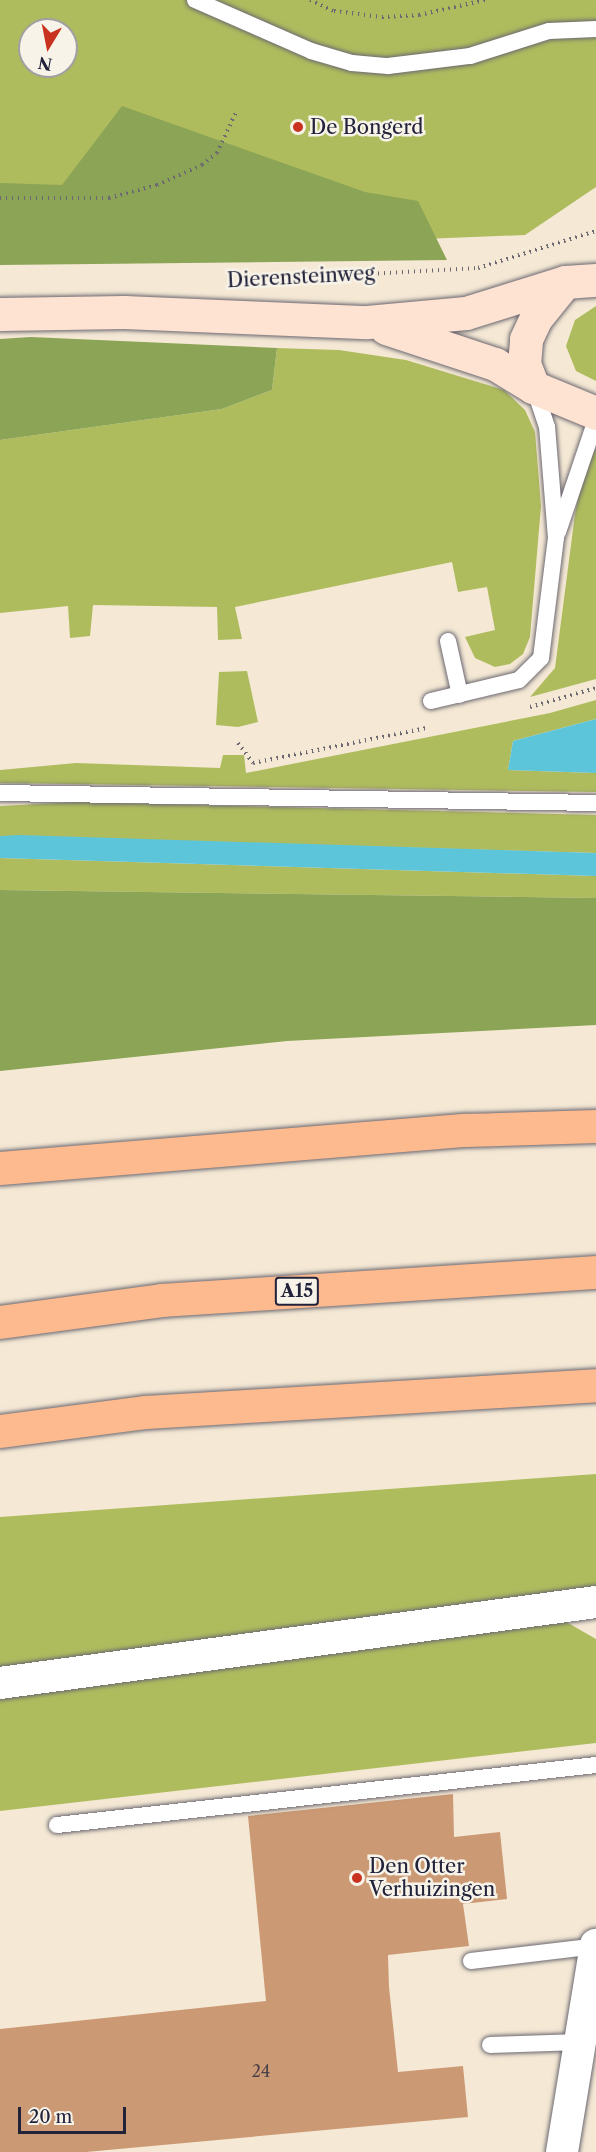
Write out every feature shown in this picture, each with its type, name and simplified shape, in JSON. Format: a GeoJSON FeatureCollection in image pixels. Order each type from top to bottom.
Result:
{"type":"FeatureCollection","features":[{"type":"Feature","properties":{"kind":"highway"},"geometry":{"type":"LineString","coordinates":[[0,1168],[465,1130],[596,1126]]}},
{"type":"Feature","properties":{"kind":"highway","name":"A15"},"geometry":{"type":"LineString","coordinates":[[0,1322],[162,1300],[596,1272]]}},
{"type":"Feature","properties":{"kind":"highway"},"geometry":{"type":"LineString","coordinates":[[0,1431],[145,1412],[596,1385]]}},
{"type":"Feature","properties":{"kind":"main road","name":"Dierensteinweg"},"geometry":{"type":"LineString","coordinates":[[0,314],[124,312],[367,322],[466,313],[580,281]]}},
{"type":"Feature","properties":{"kind":"main road"},"geometry":{"type":"LineString","coordinates":[[533,387],[524,364],[526,339],[536,318],[580,281]]}},
{"type":"Feature","properties":{"kind":"main road","name":"Dierensteinweg"},"geometry":{"type":"LineString","coordinates":[[367,322],[495,364],[533,387],[596,413]]}},
{"type":"Feature","properties":{"kind":"street"},"geometry":{"type":"LineString","coordinates":[[0,1683],[596,1602]]}},
{"type":"Feature","properties":{"kind":"street"},"geometry":{"type":"LineString","coordinates":[[562,2152],[596,1946]]}},
{"type":"Feature","properties":{"kind":"lane"},"geometry":{"type":"LineString","coordinates":[[195,0],[311,51],[352,63],[379,65],[470,56],[549,31],[596,29]]}},
{"type":"Feature","properties":{"kind":"lane"},"geometry":{"type":"LineString","coordinates":[[431,701],[519,680],[542,658],[556,538],[547,427],[533,387]]}},
{"type":"Feature","properties":{"kind":"lane"},"geometry":{"type":"LineString","coordinates":[[556,538],[596,420]]}},
{"type":"Feature","properties":{"kind":"lane"},"geometry":{"type":"LineString","coordinates":[[448,641],[460,695]]}},
{"type":"Feature","properties":{"kind":"lane"},"geometry":{"type":"LineString","coordinates":[[0,793],[596,803]]}},
{"type":"Feature","properties":{"kind":"lane"},"geometry":{"type":"LineString","coordinates":[[57,1825],[596,1765]]}},
{"type":"Feature","properties":{"kind":"lane"},"geometry":{"type":"LineString","coordinates":[[471,1961],[596,1946]]}},
{"type":"Feature","properties":{"kind":"lane"},"geometry":{"type":"LineString","coordinates":[[490,2045],[580,2042]]}},
{"type":"Feature","properties":{"kind":"path"},"geometry":{"type":"LineString","coordinates":[[310,0],[334,11],[382,17],[419,15],[485,0]]}},
{"type":"Feature","properties":{"kind":"path"},"geometry":{"type":"LineString","coordinates":[[0,198],[109,198],[157,185],[202,165],[217,153],[237,110]]}},
{"type":"Feature","properties":{"kind":"path","name":"Dierensteinweg"},"geometry":{"type":"LineString","coordinates":[[253,280],[478,268],[596,231]]}},
{"type":"Feature","properties":{"kind":"path"},"geometry":{"type":"LineString","coordinates":[[518,710],[596,688]]}},
{"type":"Feature","properties":{"kind":"path"},"geometry":{"type":"LineString","coordinates":[[238,742],[253,763],[437,726]]}},
{"type":"Feature","properties":{"kind":"green space","name":"De Bongerd"},"geometry":{"type":"Polygon","coordinates":[[[0,0],[596,0],[596,187],[525,235],[0,256],[0,0]]]}},
{"type":"Feature","properties":{"kind":"green space"},"geometry":{"type":"Polygon","coordinates":[[[122,106],[365,192],[418,201],[447,260],[0,265],[0,183],[62,185],[122,106]]]}},
{"type":"Feature","properties":{"kind":"green space"},"geometry":{"type":"Polygon","coordinates":[[[596,306],[596,381],[576,371],[566,346],[575,320],[596,306]]]}},
{"type":"Feature","properties":{"kind":"green space"},"geometry":{"type":"Polygon","coordinates":[[[31,337],[277,348],[272,390],[222,409],[0,440],[0,339],[31,337]]]}},
{"type":"Feature","properties":{"kind":"green space"},"geometry":{"type":"Polygon","coordinates":[[[277,348],[339,350],[406,360],[504,390],[525,410],[535,432],[541,506],[530,637],[523,654],[510,664],[495,667],[475,658],[465,637],[495,630],[487,587],[458,592],[452,562],[235,607],[242,639],[218,640],[217,607],[93,605],[90,636],[70,638],[68,606],[0,613],[0,440],[222,409],[272,390],[277,348]]]}},
{"type":"Feature","properties":{"kind":"green space"},"geometry":{"type":"Polygon","coordinates":[[[596,448],[596,679],[530,697],[555,668],[575,514],[583,473],[596,448]]]}},
{"type":"Feature","properties":{"kind":"green space"},"geometry":{"type":"Polygon","coordinates":[[[247,671],[258,722],[238,727],[216,725],[219,672],[247,671]]]}},
{"type":"Feature","properties":{"kind":"green space"},"geometry":{"type":"Polygon","coordinates":[[[596,700],[596,719],[513,741],[508,770],[596,773],[596,792],[0,783],[0,770],[76,763],[220,768],[223,755],[244,755],[246,773],[550,713],[596,700]]]}},
{"type":"Feature","properties":{"kind":"green space"},"geometry":{"type":"Polygon","coordinates":[[[77,802],[596,815],[596,853],[0,836],[0,806],[77,802]]]}},
{"type":"Feature","properties":{"kind":"green space"},"geometry":{"type":"Polygon","coordinates":[[[0,858],[596,876],[596,898],[0,890],[0,858]]]}},
{"type":"Feature","properties":{"kind":"green space"},"geometry":{"type":"Polygon","coordinates":[[[0,890],[596,898],[596,1025],[287,1041],[0,1071],[0,890]]]}},
{"type":"Feature","properties":{"kind":"green space"},"geometry":{"type":"Polygon","coordinates":[[[596,1474],[596,1588],[0,1669],[0,1517],[596,1474]]]}},
{"type":"Feature","properties":{"kind":"green space"},"geometry":{"type":"Polygon","coordinates":[[[561,1619],[596,1639],[596,1743],[0,1811],[0,1694],[561,1619]]]}},
{"type":"Feature","properties":{"kind":"water"},"geometry":{"type":"Polygon","coordinates":[[[596,719],[596,773],[508,770],[513,741],[596,719]]]}},
{"type":"Feature","properties":{"kind":"water"},"geometry":{"type":"Polygon","coordinates":[[[0,836],[596,853],[596,876],[0,858],[0,836]]]}},
{"type":"Feature","properties":{"kind":"building"},"geometry":{"type":"Polygon","coordinates":[[[453,1794],[454,1837],[500,1832],[507,1899],[463,1904],[469,1946],[388,1955],[389,1987],[398,2072],[463,2066],[468,2117],[86,2152],[0,2152],[0,2029],[266,2001],[248,1816],[453,1794]]]}},
{"type":"Feature","properties":{"kind":"place","name":"De Bongerd"},"geometry":{"type":"Point","coordinates":[298,127]}},
{"type":"Feature","properties":{"kind":"place","name":"Den Otter Verhuizingen"},"geometry":{"type":"Point","coordinates":[357,1878]}}]}
